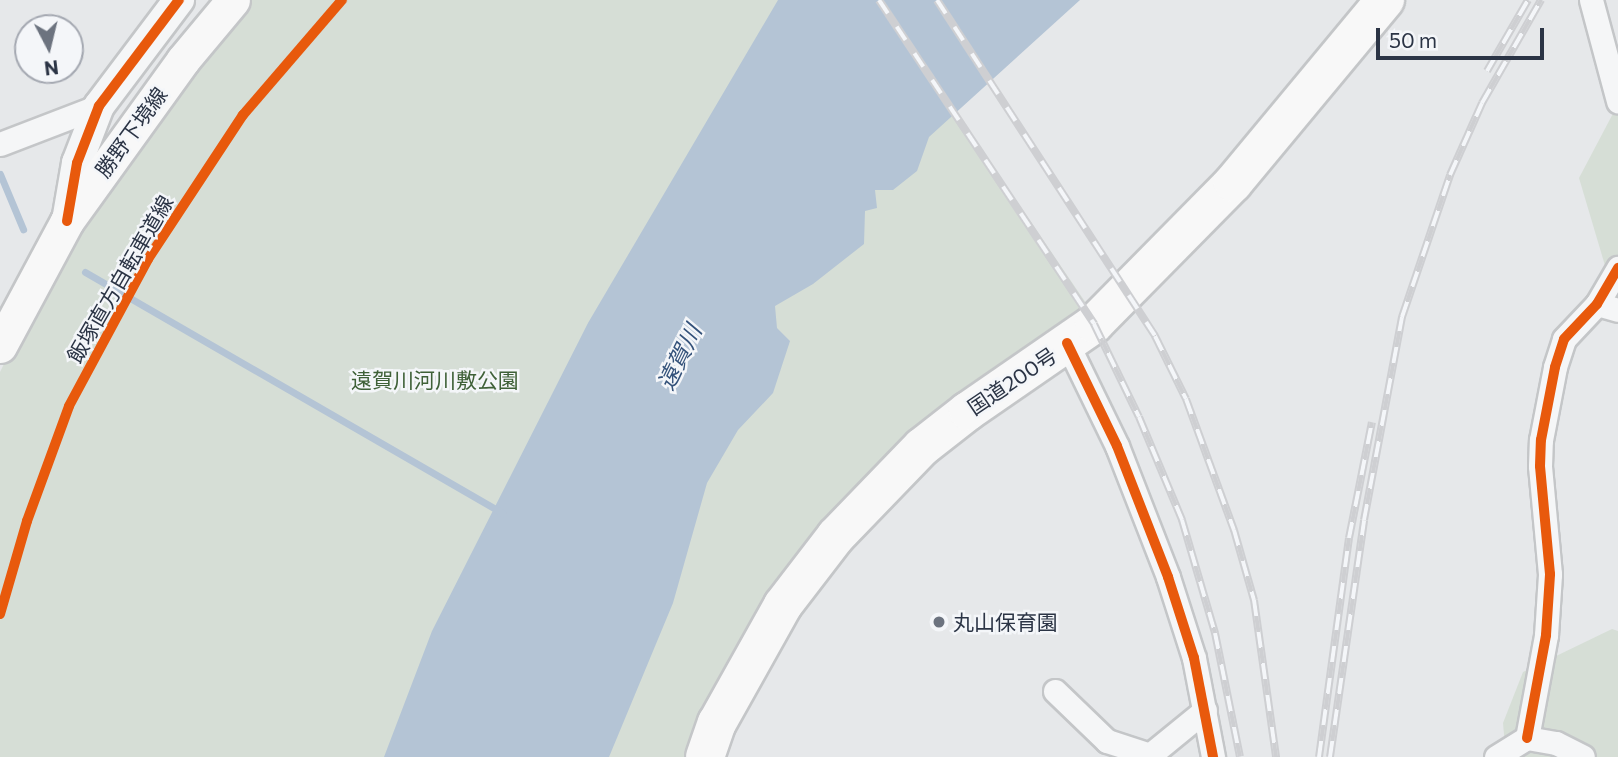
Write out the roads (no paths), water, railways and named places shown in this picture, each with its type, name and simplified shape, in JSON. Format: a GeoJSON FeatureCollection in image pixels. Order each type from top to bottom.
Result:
{"type":"FeatureCollection","features":[{"type":"Feature","properties":{"kind":"highway","name":"国道200号"},"geometry":{"type":"LineString","coordinates":[[705,757],[717,723],[783,605],[836,536],[922,447],[968,411],[1094,324],[1233,183],[1385,0]]}},
{"type":"Feature","properties":{"kind":"main road","name":"勝野下境線"},"geometry":{"type":"LineString","coordinates":[[0,346],[67,221],[183,60],[233,0]]}},
{"type":"Feature","properties":{"kind":"street"},"geometry":{"type":"LineString","coordinates":[[67,221],[77,163],[99,106],[179,0]]}},
{"type":"Feature","properties":{"kind":"street"},"geometry":{"type":"LineString","coordinates":[[1591,0],[1618,101]]}},
{"type":"Feature","properties":{"kind":"street"},"geometry":{"type":"LineString","coordinates":[[0,144],[99,106]]}},
{"type":"Feature","properties":{"kind":"street"},"geometry":{"type":"LineString","coordinates":[[1527,738],[1546,635],[1550,574],[1544,521],[1541,440],[1564,339],[1607,307],[1618,268]]}},
{"type":"Feature","properties":{"kind":"street"},"geometry":{"type":"LineString","coordinates":[[1067,343],[1117,446],[1168,576],[1194,658],[1213,757]]}},
{"type":"Feature","properties":{"kind":"street"},"geometry":{"type":"LineString","coordinates":[[1055,691],[1107,741],[1150,755],[1205,710]]}},
{"type":"Feature","properties":{"kind":"street"},"geometry":{"type":"LineString","coordinates":[[1496,757],[1527,738],[1556,743],[1583,757]]}},
{"type":"Feature","properties":{"kind":"water","name":"遠賀川"},"geometry":{"type":"Polygon","coordinates":[[[778,0],[1080,0],[929,137],[917,171],[893,190],[875,190],[877,208],[865,211],[864,244],[813,284],[775,306],[777,328],[790,341],[773,393],[738,430],[707,483],[673,603],[609,757],[384,757],[432,631],[588,323],[778,0]]]}},
{"type":"Feature","properties":{"kind":"waterway"},"geometry":{"type":"LineString","coordinates":[[0,174],[23,229]]}},
{"type":"Feature","properties":{"kind":"waterway"},"geometry":{"type":"LineString","coordinates":[[85,272],[503,513]]}},
{"type":"Feature","properties":{"kind":"railway"},"geometry":{"type":"LineString","coordinates":[[879,0],[1094,324],[1139,417],[1182,520],[1215,633],[1240,757]]}},
{"type":"Feature","properties":{"kind":"railway"},"geometry":{"type":"LineString","coordinates":[[937,0],[1155,336],[1186,399],[1234,530],[1254,600],[1276,757]]}},
{"type":"Feature","properties":{"kind":"railway"},"geometry":{"type":"LineString","coordinates":[[1487,71],[1528,0]]}},
{"type":"Feature","properties":{"kind":"railway"},"geometry":{"type":"LineString","coordinates":[[1330,757],[1364,520],[1402,317],[1450,175],[1482,103],[1541,0]]}},
{"type":"Feature","properties":{"kind":"railway"},"geometry":{"type":"LineString","coordinates":[[1319,757],[1349,538],[1372,422]]}},
{"type":"Feature","properties":{"kind":"place","name":"丸山保育園"},"geometry":{"type":"Point","coordinates":[939,622]}},
{"type":"Feature","properties":{"kind":"park label","name":"遠賀川河川敷公園"},"geometry":{"type":"Point","coordinates":[435,380]}}]}
